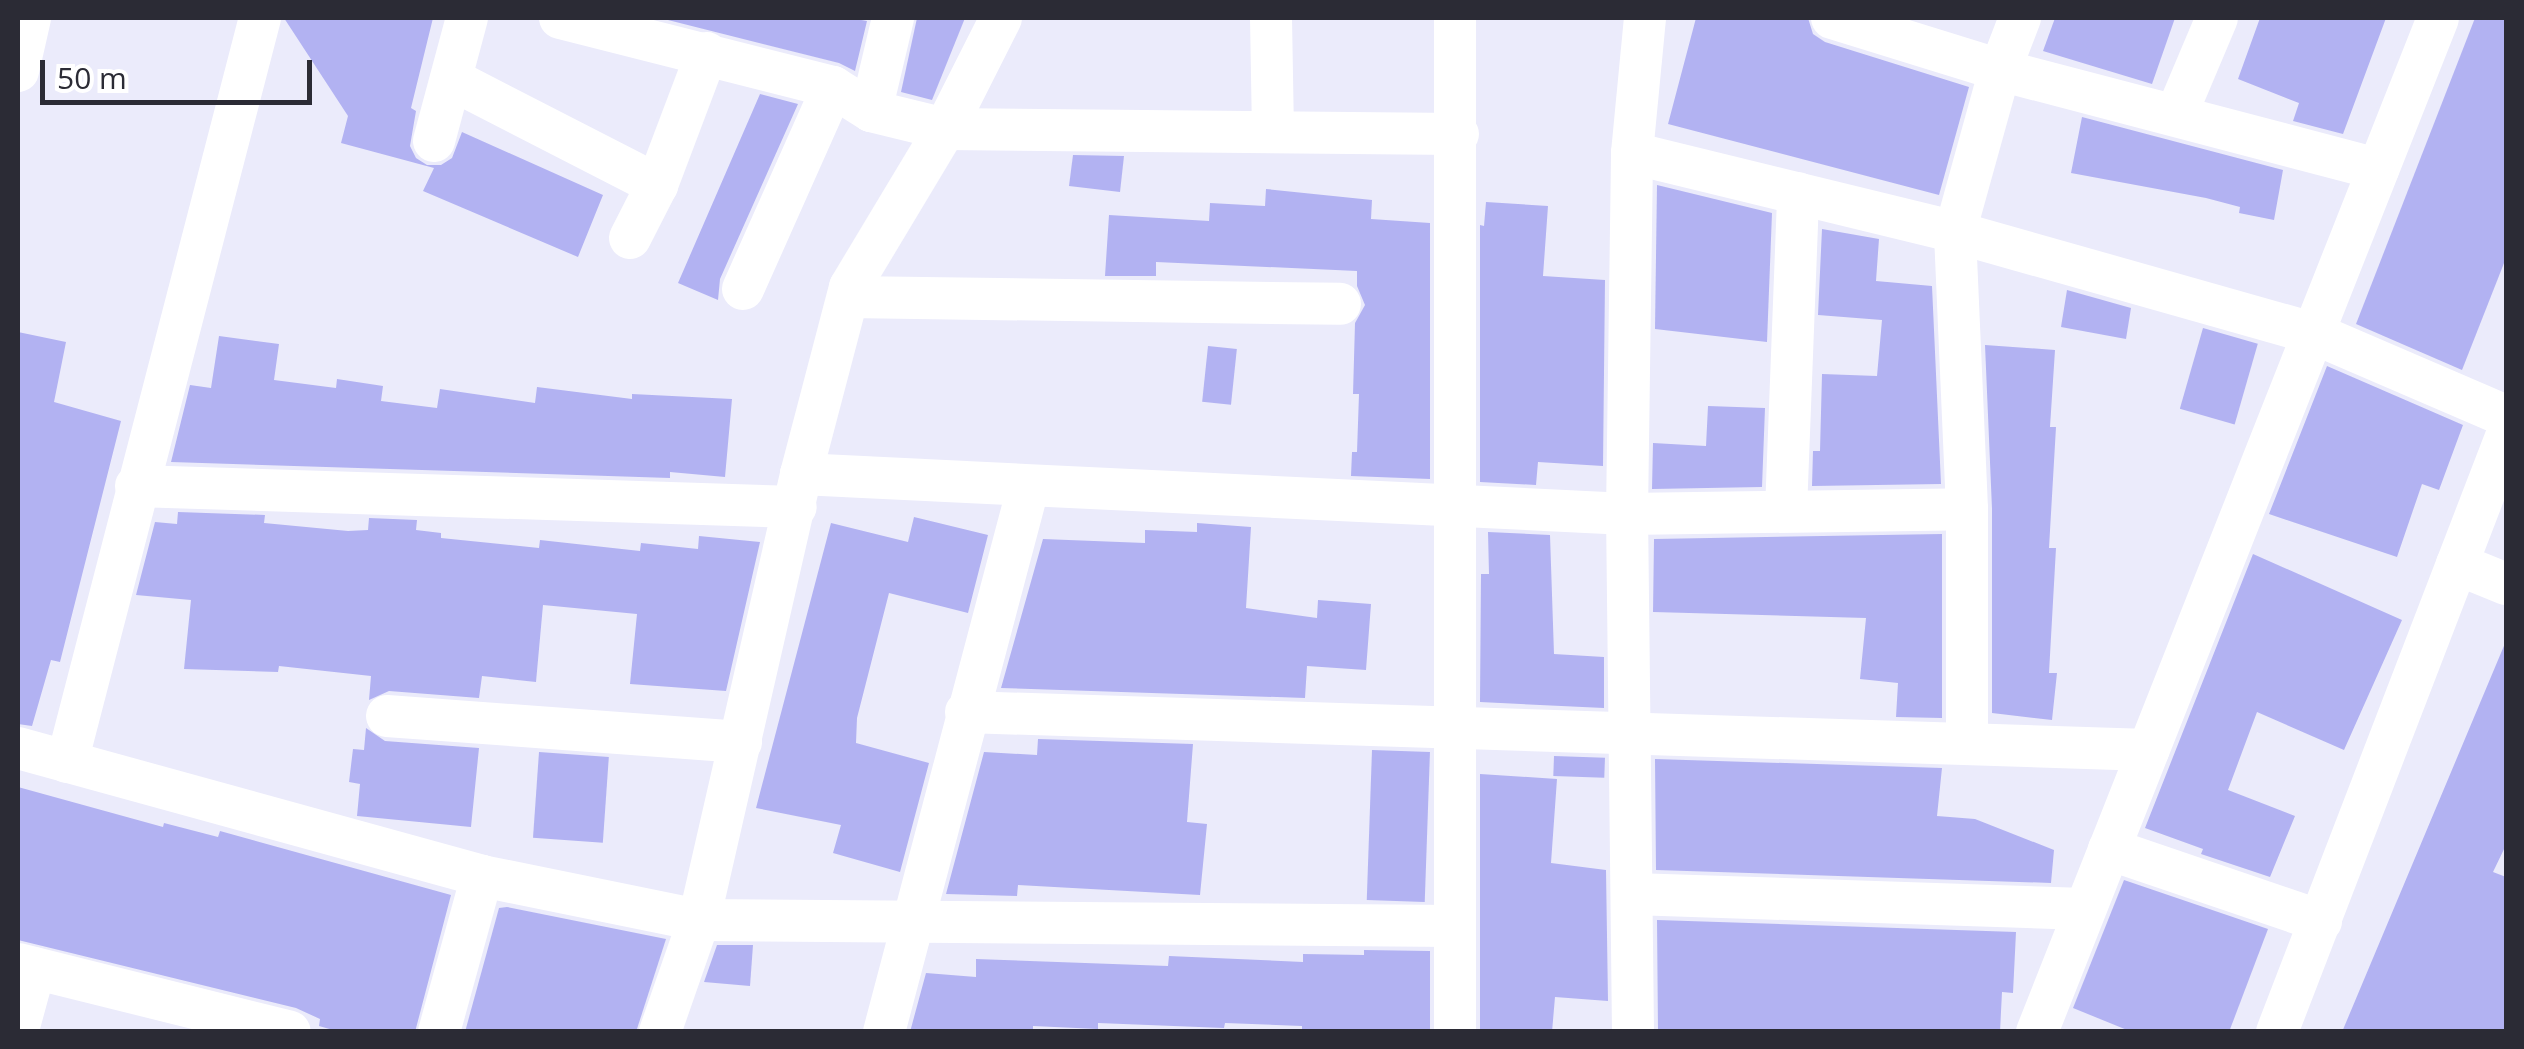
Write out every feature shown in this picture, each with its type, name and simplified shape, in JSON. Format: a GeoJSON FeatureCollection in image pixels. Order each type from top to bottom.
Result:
{"type":"FeatureCollection","features":[{"type":"Feature","properties":{"kind":"street"},"geometry":{"type":"LineString","coordinates":[[18,71],[30,18]]}},
{"type":"Feature","properties":{"kind":"street"},"geometry":{"type":"LineString","coordinates":[[67,762],[260,18]]}},
{"type":"Feature","properties":{"kind":"street"},"geometry":{"type":"LineString","coordinates":[[434,141],[467,18]]}},
{"type":"Feature","properties":{"kind":"street"},"geometry":{"type":"LineString","coordinates":[[560,18],[833,87],[871,111],[945,130],[1458,134]]}},
{"type":"Feature","properties":{"kind":"street"},"geometry":{"type":"LineString","coordinates":[[871,111],[893,18]]}},
{"type":"Feature","properties":{"kind":"street"},"geometry":{"type":"LineString","coordinates":[[660,1032],[699,920],[798,491],[848,297],[945,130],[1001,18]]}},
{"type":"Feature","properties":{"kind":"street"},"geometry":{"type":"LineString","coordinates":[[1271,18],[1273,132]]}},
{"type":"Feature","properties":{"kind":"street"},"geometry":{"type":"LineString","coordinates":[[1454,1032],[1458,134],[1455,18]]}},
{"type":"Feature","properties":{"kind":"street"},"geometry":{"type":"LineString","coordinates":[[1633,1032],[1627,514],[1632,153],[1645,18]]}},
{"type":"Feature","properties":{"kind":"street"},"geometry":{"type":"LineString","coordinates":[[1832,18],[2000,70],[2378,169]]}},
{"type":"Feature","properties":{"kind":"street"},"geometry":{"type":"LineString","coordinates":[[1967,744],[1966,509],[1956,232],[2000,70],[2020,18]]}},
{"type":"Feature","properties":{"kind":"street"},"geometry":{"type":"LineString","coordinates":[[2176,115],[2216,18]]}},
{"type":"Feature","properties":{"kind":"street"},"geometry":{"type":"LineString","coordinates":[[2036,1032],[2438,18]]}},
{"type":"Feature","properties":{"kind":"street"},"geometry":{"type":"LineString","coordinates":[[630,238],[657,184],[707,53]]}},
{"type":"Feature","properties":{"kind":"street"},"geometry":{"type":"LineString","coordinates":[[450,79],[657,184]]}},
{"type":"Feature","properties":{"kind":"street"},"geometry":{"type":"LineString","coordinates":[[743,289],[833,87]]}},
{"type":"Feature","properties":{"kind":"street"},"geometry":{"type":"LineString","coordinates":[[1632,153],[1956,232],[2313,333],[2506,416]]}},
{"type":"Feature","properties":{"kind":"street"},"geometry":{"type":"LineString","coordinates":[[1786,511],[1798,193]]}},
{"type":"Feature","properties":{"kind":"street"},"geometry":{"type":"LineString","coordinates":[[848,297],[1340,304]]}},
{"type":"Feature","properties":{"kind":"street"},"geometry":{"type":"LineString","coordinates":[[2277,1032],[2506,437]]}},
{"type":"Feature","properties":{"kind":"street"},"geometry":{"type":"LineString","coordinates":[[136,486],[798,491],[1028,488],[1627,514],[1966,509]]}},
{"type":"Feature","properties":{"kind":"street"},"geometry":{"type":"LineString","coordinates":[[884,1032],[1028,488]]}},
{"type":"Feature","properties":{"kind":"street"},"geometry":{"type":"LineString","coordinates":[[2457,564],[2506,584]]}},
{"type":"Feature","properties":{"kind":"street"},"geometry":{"type":"LineString","coordinates":[[966,712],[2148,750]]}},
{"type":"Feature","properties":{"kind":"street"},"geometry":{"type":"LineString","coordinates":[[387,716],[741,742]]}},
{"type":"Feature","properties":{"kind":"street"},"geometry":{"type":"LineString","coordinates":[[18,748],[482,876],[699,920],[1454,926]]}},
{"type":"Feature","properties":{"kind":"street"},"geometry":{"type":"LineString","coordinates":[[2109,849],[2321,920]]}},
{"type":"Feature","properties":{"kind":"street"},"geometry":{"type":"LineString","coordinates":[[439,1032],[482,876]]}},
{"type":"Feature","properties":{"kind":"street"},"geometry":{"type":"LineString","coordinates":[[1633,894],[2085,909]]}},
{"type":"Feature","properties":{"kind":"street"},"geometry":{"type":"LineString","coordinates":[[18,1030],[26,966],[235,1024],[290,1032]]}},
{"type":"Feature","properties":{"kind":"building"},"geometry":{"type":"Polygon","coordinates":[[[284,18],[433,18],[411,108],[416,111],[410,146],[416,158],[427,165],[441,165],[452,158],[462,132],[603,195],[578,257],[423,191],[434,168],[341,143],[348,116],[284,18]]]}},
{"type":"Feature","properties":{"kind":"building"},"geometry":{"type":"Polygon","coordinates":[[[660,18],[867,21],[855,71],[839,63],[660,18]]]}},
{"type":"Feature","properties":{"kind":"building"},"geometry":{"type":"Polygon","coordinates":[[[917,18],[965,18],[932,100],[901,92],[917,18]]]}},
{"type":"Feature","properties":{"kind":"building"},"geometry":{"type":"Polygon","coordinates":[[[1696,18],[1808,18],[1813,34],[1825,42],[1969,87],[1939,195],[1668,124],[1696,18]]]}},
{"type":"Feature","properties":{"kind":"building"},"geometry":{"type":"Polygon","coordinates":[[[2055,18],[2175,18],[2152,84],[2043,51],[2055,18]]]}},
{"type":"Feature","properties":{"kind":"building"},"geometry":{"type":"Polygon","coordinates":[[[2260,18],[2386,18],[2343,134],[2293,121],[2299,103],[2238,79],[2260,18]]]}},
{"type":"Feature","properties":{"kind":"building"},"geometry":{"type":"Polygon","coordinates":[[[2475,18],[2506,18],[2506,258],[2462,370],[2356,324],[2475,18]]]}},
{"type":"Feature","properties":{"kind":"building"},"geometry":{"type":"Polygon","coordinates":[[[760,94],[798,104],[720,279],[718,300],[678,283],[760,94]]]}},
{"type":"Feature","properties":{"kind":"building"},"geometry":{"type":"Polygon","coordinates":[[[2082,117],[2283,170],[2274,220],[2239,213],[2240,207],[2206,198],[2071,173],[2082,117]]]}},
{"type":"Feature","properties":{"kind":"building"},"geometry":{"type":"Polygon","coordinates":[[[1073,155],[1124,156],[1120,192],[1069,186],[1073,155]]]}},
{"type":"Feature","properties":{"kind":"building"},"geometry":{"type":"Polygon","coordinates":[[[1657,185],[1772,213],[1767,342],[1655,329],[1657,185]]]}},
{"type":"Feature","properties":{"kind":"building"},"geometry":{"type":"Polygon","coordinates":[[[1266,189],[1372,200],[1371,219],[1430,223],[1430,479],[1351,476],[1352,452],[1357,452],[1359,394],[1353,394],[1355,323],[1365,305],[1357,286],[1357,271],[1156,262],[1156,276],[1105,276],[1109,215],[1209,221],[1210,203],[1265,206],[1266,189]]]}},
{"type":"Feature","properties":{"kind":"building"},"geometry":{"type":"Polygon","coordinates":[[[1486,202],[1548,206],[1543,276],[1605,280],[1603,466],[1538,462],[1536,485],[1480,482],[1480,225],[1484,226],[1486,202]]]}},
{"type":"Feature","properties":{"kind":"building"},"geometry":{"type":"Polygon","coordinates":[[[1822,229],[1879,239],[1876,281],[1932,286],[1941,484],[1812,486],[1813,451],[1820,451],[1822,374],[1877,376],[1882,320],[1818,315],[1822,229]]]}},
{"type":"Feature","properties":{"kind":"building"},"geometry":{"type":"Polygon","coordinates":[[[2067,290],[2131,308],[2126,339],[2061,327],[2067,290]]]}},
{"type":"Feature","properties":{"kind":"building"},"geometry":{"type":"Polygon","coordinates":[[[2203,328],[2258,344],[2235,424],[2180,409],[2203,328]]]}},
{"type":"Feature","properties":{"kind":"building"},"geometry":{"type":"Polygon","coordinates":[[[18,332],[66,342],[54,402],[121,421],[60,662],[51,660],[32,726],[18,724],[18,332]]]}},
{"type":"Feature","properties":{"kind":"building"},"geometry":{"type":"Polygon","coordinates":[[[219,336],[279,344],[274,380],[336,388],[337,379],[383,386],[381,401],[437,408],[440,389],[535,403],[537,387],[632,399],[632,394],[732,399],[725,477],[670,472],[670,478],[171,462],[190,385],[211,388],[219,336]]]}},
{"type":"Feature","properties":{"kind":"building"},"geometry":{"type":"Polygon","coordinates":[[[1985,345],[2055,350],[2050,427],[2056,427],[2049,548],[2056,548],[2049,673],[2057,673],[2052,720],[1992,713],[1992,509],[1985,345]]]}},
{"type":"Feature","properties":{"kind":"building"},"geometry":{"type":"Polygon","coordinates":[[[1208,346],[1237,349],[1231,405],[1202,402],[1208,346]]]}},
{"type":"Feature","properties":{"kind":"building"},"geometry":{"type":"Polygon","coordinates":[[[2327,366],[2463,425],[2439,490],[2422,484],[2397,557],[2269,514],[2327,366]]]}},
{"type":"Feature","properties":{"kind":"building"},"geometry":{"type":"Polygon","coordinates":[[[1708,406],[1765,408],[1762,487],[1652,489],[1653,443],[1706,446],[1708,406]]]}},
{"type":"Feature","properties":{"kind":"building"},"geometry":{"type":"Polygon","coordinates":[[[178,512],[265,515],[264,523],[348,531],[368,530],[369,518],[417,520],[416,530],[441,533],[441,538],[539,548],[540,540],[640,551],[641,543],[698,549],[699,536],[760,542],[726,691],[630,684],[637,614],[543,605],[536,682],[482,676],[479,698],[389,691],[369,700],[371,676],[279,666],[278,672],[184,669],[191,600],[136,595],[155,522],[177,524],[178,512]]]}},
{"type":"Feature","properties":{"kind":"building"},"geometry":{"type":"Polygon","coordinates":[[[914,517],[988,535],[968,613],[889,593],[857,718],[856,743],[929,763],[900,872],[833,853],[841,825],[756,808],[831,523],[908,542],[914,517]]]}},
{"type":"Feature","properties":{"kind":"building"},"geometry":{"type":"Polygon","coordinates":[[[1197,523],[1251,527],[1246,608],[1317,618],[1318,600],[1371,604],[1366,670],[1307,666],[1305,698],[1001,688],[1043,539],[1145,543],[1145,530],[1197,532],[1197,523]]]}},
{"type":"Feature","properties":{"kind":"building"},"geometry":{"type":"Polygon","coordinates":[[[1488,532],[1550,535],[1554,654],[1604,657],[1604,708],[1480,702],[1481,574],[1489,574],[1488,532]]]}},
{"type":"Feature","properties":{"kind":"building"},"geometry":{"type":"Polygon","coordinates":[[[1942,534],[1942,718],[1896,717],[1898,683],[1860,679],[1866,618],[1653,612],[1654,539],[1942,534]]]}},
{"type":"Feature","properties":{"kind":"building"},"geometry":{"type":"Polygon","coordinates":[[[2253,554],[2402,620],[2344,750],[2257,712],[2228,790],[2295,816],[2270,877],[2201,854],[2203,849],[2145,828],[2253,554]]]}},
{"type":"Feature","properties":{"kind":"building"},"geometry":{"type":"Polygon","coordinates":[[[2506,641],[2506,845],[2493,872],[2506,877],[2506,1032],[2342,1032],[2506,641]]]}},
{"type":"Feature","properties":{"kind":"building"},"geometry":{"type":"Polygon","coordinates":[[[366,728],[385,741],[479,748],[471,827],[357,816],[360,784],[349,782],[353,749],[364,750],[366,728]]]}},
{"type":"Feature","properties":{"kind":"building"},"geometry":{"type":"Polygon","coordinates":[[[1038,739],[1193,744],[1187,822],[1207,824],[1200,895],[1018,885],[1017,896],[946,894],[984,752],[1037,755],[1038,739]]]}},
{"type":"Feature","properties":{"kind":"building"},"geometry":{"type":"Polygon","coordinates":[[[1372,750],[1430,752],[1425,902],[1367,900],[1372,750]]]}},
{"type":"Feature","properties":{"kind":"building"},"geometry":{"type":"Polygon","coordinates":[[[539,752],[609,757],[603,843],[533,838],[539,752]]]}},
{"type":"Feature","properties":{"kind":"building"},"geometry":{"type":"Polygon","coordinates":[[[1554,756],[1605,758],[1604,778],[1553,776],[1554,756]]]}},
{"type":"Feature","properties":{"kind":"building"},"geometry":{"type":"Polygon","coordinates":[[[1655,759],[1942,768],[1937,816],[1975,819],[2054,850],[2051,883],[1656,870],[1655,759]]]}},
{"type":"Feature","properties":{"kind":"building"},"geometry":{"type":"Polygon","coordinates":[[[1480,774],[1557,779],[1551,863],[1606,870],[1608,1001],[1555,997],[1552,1032],[1480,1032],[1480,774]]]}},
{"type":"Feature","properties":{"kind":"building"},"geometry":{"type":"Polygon","coordinates":[[[18,787],[163,827],[164,823],[218,837],[220,831],[451,895],[415,1032],[340,1032],[319,1026],[320,1019],[296,1008],[18,940],[18,787]]]}},
{"type":"Feature","properties":{"kind":"building"},"geometry":{"type":"Polygon","coordinates":[[[2124,880],[2268,929],[2229,1032],[2132,1032],[2073,1008],[2124,880]]]}},
{"type":"Feature","properties":{"kind":"building"},"geometry":{"type":"Polygon","coordinates":[[[499,908],[666,939],[636,1032],[465,1032],[499,908]]]}},
{"type":"Feature","properties":{"kind":"building"},"geometry":{"type":"Polygon","coordinates":[[[1657,920],[2016,932],[2013,993],[2002,992],[2000,1032],[1658,1032],[1657,920]]]}},
{"type":"Feature","properties":{"kind":"building"},"geometry":{"type":"Polygon","coordinates":[[[717,945],[753,945],[750,986],[704,982],[717,945]]]}},
{"type":"Feature","properties":{"kind":"building"},"geometry":{"type":"Polygon","coordinates":[[[1364,950],[1430,951],[1430,1032],[1302,1031],[1302,1026],[1225,1023],[1224,1028],[1098,1023],[1098,1029],[1033,1026],[1033,1030],[910,1032],[926,973],[976,977],[976,959],[1168,966],[1169,956],[1303,962],[1303,954],[1364,955],[1364,950]]]}}]}
